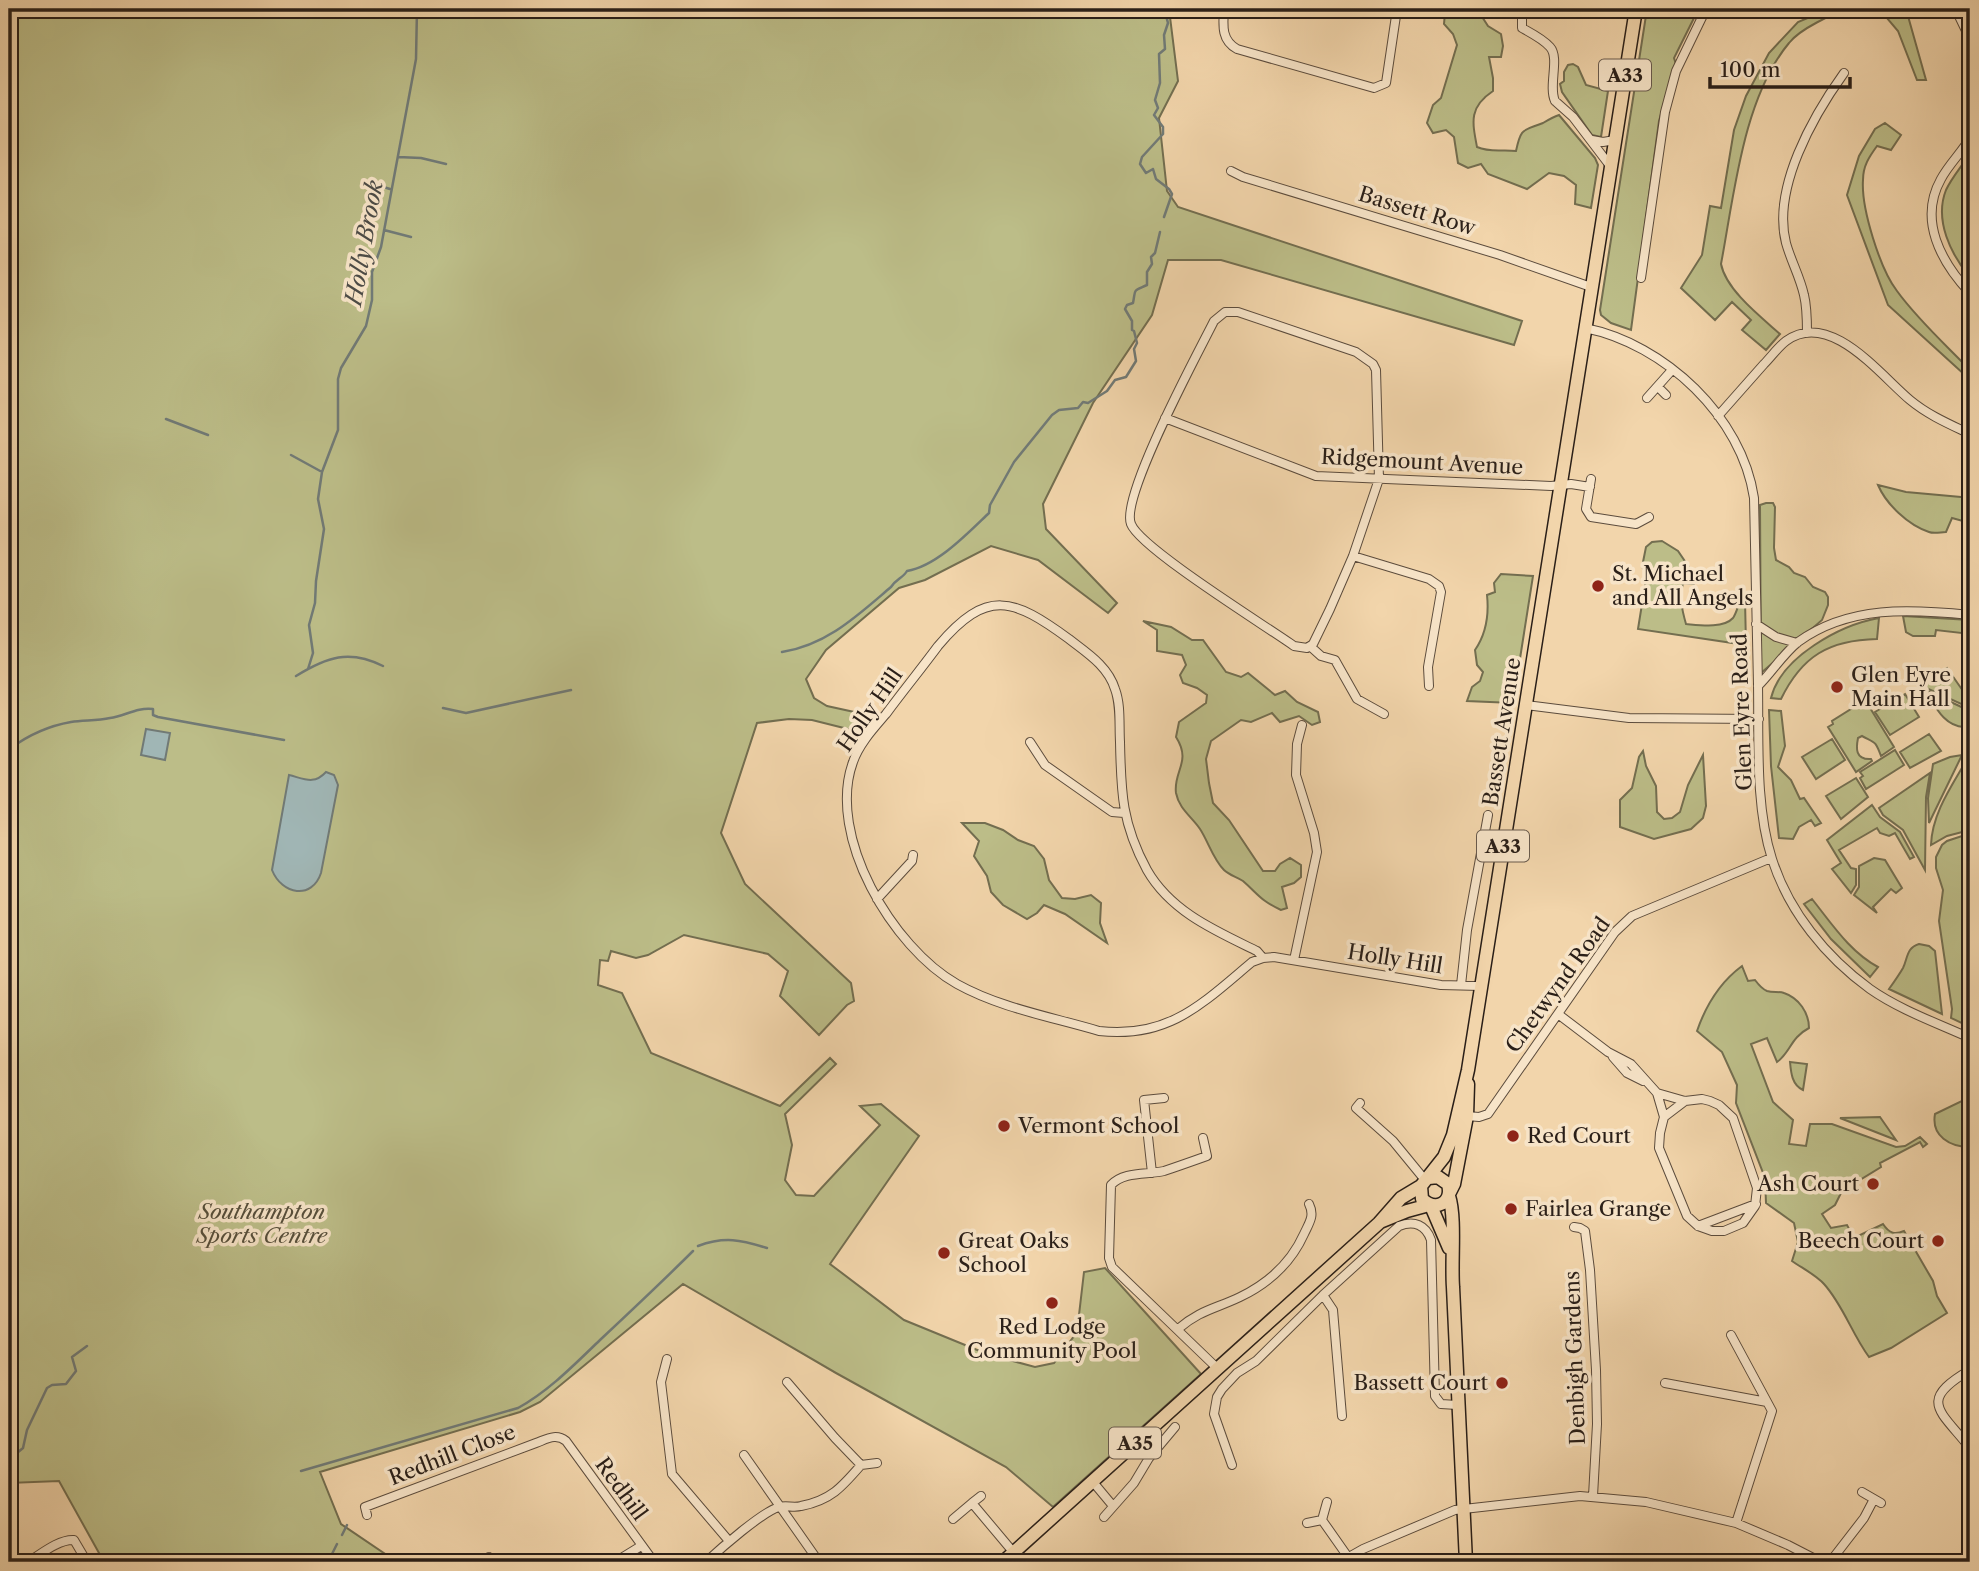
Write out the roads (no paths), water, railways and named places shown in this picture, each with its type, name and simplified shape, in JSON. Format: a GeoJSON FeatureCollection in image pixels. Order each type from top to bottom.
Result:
{"type":"FeatureCollection","features":[{"type":"Feature","properties":{"kind":"main road","name":"Bassett Avenue"},"geometry":{"type":"LineString","coordinates":[[1425,1181],[1449,1146],[1468,1070],[1636,9]]}},
{"type":"Feature","properties":{"kind":"main road","name":"Bassett Avenue"},"geometry":{"type":"LineString","coordinates":[[1466,1562],[1457,1405],[1450,1194],[1467,1116],[1468,1070]]}},
{"type":"Feature","properties":{"kind":"main road"},"geometry":{"type":"LineString","coordinates":[[1438,1177],[1445,1181],[1450,1194],[1440,1205],[1430,1206],[1422,1199],[1425,1181],[1438,1177]]}},
{"type":"Feature","properties":{"kind":"main road","name":"A35"},"geometry":{"type":"LineString","coordinates":[[1003,1562],[1379,1223],[1401,1198],[1425,1181]]}},
{"type":"Feature","properties":{"kind":"main road","name":"Bassett Avenue"},"geometry":{"type":"LineString","coordinates":[[1430,1206],[1451,1255]]}},
{"type":"Feature","properties":{"kind":"main road","name":"A35"},"geometry":{"type":"LineString","coordinates":[[1379,1223],[1407,1211],[1430,1206]]}},
{"type":"Feature","properties":{"kind":"street"},"geometry":{"type":"LineString","coordinates":[[1224,9],[1224,37],[1230,46],[1374,88],[1386,83],[1396,9]]}},
{"type":"Feature","properties":{"kind":"street"},"geometry":{"type":"LineString","coordinates":[[1522,9],[1518,29],[1551,47],[1554,54],[1552,104],[1573,117],[1611,167]]}},
{"type":"Feature","properties":{"kind":"street"},"geometry":{"type":"LineString","coordinates":[[1641,278],[1665,112],[1676,71],[1706,9]]}},
{"type":"Feature","properties":{"kind":"street"},"geometry":{"type":"LineString","coordinates":[[1959,16],[1967,24],[1970,39]]}},
{"type":"Feature","properties":{"kind":"street"},"geometry":{"type":"LineString","coordinates":[[1807,333],[1804,292],[1786,242],[1783,217],[1791,177],[1806,134],[1844,73]]}},
{"type":"Feature","properties":{"kind":"street"},"geometry":{"type":"LineString","coordinates":[[1970,138],[1942,177],[1933,195],[1931,215],[1934,235],[1943,256],[1954,276],[1970,293]]}},
{"type":"Feature","properties":{"kind":"street"},"geometry":{"type":"LineString","coordinates":[[1592,140],[1615,140]]}},
{"type":"Feature","properties":{"kind":"street","name":"Bassett Row"},"geometry":{"type":"LineString","coordinates":[[1231,171],[1243,177],[1500,254],[1591,287]]}},
{"type":"Feature","properties":{"kind":"street"},"geometry":{"type":"LineString","coordinates":[[1311,647],[1353,556],[1378,479],[1377,377],[1373,364],[1356,352],[1238,312],[1224,312],[1214,321],[1165,418],[1132,503],[1129,516],[1134,529],[1170,561],[1294,646],[1311,647],[1321,656],[1337,657],[1352,694],[1357,699],[1375,704],[1384,714]]}},
{"type":"Feature","properties":{"kind":"street","name":"Glen Eyre Road"},"geometry":{"type":"LineString","coordinates":[[1585,328],[1623,340],[1672,369],[1718,416],[1737,446],[1752,481],[1761,788],[1771,858],[1798,914],[1839,964],[1877,993],[1970,1038]]}},
{"type":"Feature","properties":{"kind":"street"},"geometry":{"type":"LineString","coordinates":[[1718,416],[1785,341],[1807,333],[1822,334],[1846,344],[1911,401],[1938,419],[1970,434]]}},
{"type":"Feature","properties":{"kind":"street"},"geometry":{"type":"LineString","coordinates":[[1647,398],[1672,369]]}},
{"type":"Feature","properties":{"kind":"street"},"geometry":{"type":"LineString","coordinates":[[1658,387],[1666,396]]}},
{"type":"Feature","properties":{"kind":"street","name":"Ridgemount Avenue"},"geometry":{"type":"LineString","coordinates":[[1165,418],[1316,476],[1560,485]]}},
{"type":"Feature","properties":{"kind":"street"},"geometry":{"type":"LineString","coordinates":[[1560,485],[1590,483],[1586,509],[1591,517],[1636,524],[1649,517]]}},
{"type":"Feature","properties":{"kind":"street"},"geometry":{"type":"LineString","coordinates":[[1353,556],[1429,579],[1439,586],[1441,592],[1428,667],[1429,686]]}},
{"type":"Feature","properties":{"kind":"street","name":"Holly Hill"},"geometry":{"type":"LineString","coordinates":[[1263,958],[1257,951],[1209,927],[1174,903],[1148,872],[1130,836],[1124,813],[1118,704],[1111,678],[1092,657],[1035,615],[1010,606],[984,608],[973,613],[945,638],[856,754],[852,765],[848,811],[852,845],[864,876],[908,942],[940,973],[990,999],[1099,1031],[1113,1032],[1147,1028],[1179,1019],[1252,962],[1263,958],[1294,960],[1441,985],[1480,986]]}},
{"type":"Feature","properties":{"kind":"street"},"geometry":{"type":"LineString","coordinates":[[1758,686],[1797,643],[1834,622],[1866,613],[1921,611],[1970,615]]}},
{"type":"Feature","properties":{"kind":"street"},"geometry":{"type":"LineString","coordinates":[[1756,624],[1776,636],[1797,643]]}},
{"type":"Feature","properties":{"kind":"street"},"geometry":{"type":"LineString","coordinates":[[1525,705],[1629,718],[1759,719]]}},
{"type":"Feature","properties":{"kind":"street"},"geometry":{"type":"LineString","coordinates":[[1294,960],[1317,852],[1314,833],[1296,775],[1297,744],[1302,725]]}},
{"type":"Feature","properties":{"kind":"street"},"geometry":{"type":"LineString","coordinates":[[1030,742],[1045,765],[1112,812],[1124,813]]}},
{"type":"Feature","properties":{"kind":"street","name":"Bassett Avenue"},"geometry":{"type":"LineString","coordinates":[[1461,985],[1467,930],[1488,815]]}},
{"type":"Feature","properties":{"kind":"street"},"geometry":{"type":"LineString","coordinates":[[877,899],[912,861],[913,855]]}},
{"type":"Feature","properties":{"kind":"street","name":"Chetwynd Road"},"geometry":{"type":"LineString","coordinates":[[1467,1116],[1479,1117],[1488,1114],[1623,923],[1632,916],[1771,858]]}},
{"type":"Feature","properties":{"kind":"street"},"geometry":{"type":"LineString","coordinates":[[1558,1014],[1608,1052],[1631,1064],[1657,1093],[1685,1101],[1710,1101],[1719,1105],[1733,1118],[1756,1181],[1756,1204],[1750,1216],[1734,1228],[1712,1231],[1699,1226],[1683,1209],[1660,1148],[1664,1117],[1657,1093]]}},
{"type":"Feature","properties":{"kind":"street"},"geometry":{"type":"LineString","coordinates":[[1152,1173],[1144,1100],[1164,1098]]}},
{"type":"Feature","properties":{"kind":"street"},"geometry":{"type":"LineString","coordinates":[[1664,1117],[1685,1101]]}},
{"type":"Feature","properties":{"kind":"street"},"geometry":{"type":"LineString","coordinates":[[1355,1108],[1393,1141],[1425,1181]]}},
{"type":"Feature","properties":{"kind":"street"},"geometry":{"type":"LineString","coordinates":[[1203,1138],[1207,1156],[1152,1173],[1125,1176],[1116,1179],[1111,1185],[1109,1258],[1112,1267],[1217,1368]]}},
{"type":"Feature","properties":{"kind":"street"},"geometry":{"type":"LineString","coordinates":[[1178,1329],[1194,1316],[1256,1288],[1284,1266],[1297,1248],[1312,1217],[1309,1204]]}},
{"type":"Feature","properties":{"kind":"street"},"geometry":{"type":"LineString","coordinates":[[1699,1226],[1713,1223],[1756,1204]]}},
{"type":"Feature","properties":{"kind":"street"},"geometry":{"type":"LineString","coordinates":[[1231,1465],[1214,1414],[1217,1397],[1237,1373],[1256,1361],[1323,1295],[1399,1226],[1406,1223],[1418,1224],[1424,1228],[1431,1240],[1436,1399],[1441,1404],[1457,1405]]}},
{"type":"Feature","properties":{"kind":"street","name":"Denbigh Gardens"},"geometry":{"type":"LineString","coordinates":[[1574,1227],[1585,1231],[1590,1270],[1597,1424],[1593,1496]]}},
{"type":"Feature","properties":{"kind":"street"},"geometry":{"type":"LineString","coordinates":[[1323,1295],[1333,1310],[1342,1416]]}},
{"type":"Feature","properties":{"kind":"street"},"geometry":{"type":"LineString","coordinates":[[1731,1335],[1772,1415],[1736,1523]]}},
{"type":"Feature","properties":{"kind":"street"},"geometry":{"type":"LineString","coordinates":[[1252,1336],[1266,1351]]}},
{"type":"Feature","properties":{"kind":"street"},"geometry":{"type":"LineString","coordinates":[[667,1359],[661,1382],[672,1474],[729,1541]]}},
{"type":"Feature","properties":{"kind":"street"},"geometry":{"type":"LineString","coordinates":[[1970,1370],[1941,1390],[1938,1404],[1970,1448]]}},
{"type":"Feature","properties":{"kind":"street"},"geometry":{"type":"LineString","coordinates":[[787,1382],[861,1465]]}},
{"type":"Feature","properties":{"kind":"street"},"geometry":{"type":"LineString","coordinates":[[1665,1383],[1767,1402]]}},
{"type":"Feature","properties":{"kind":"street"},"geometry":{"type":"LineString","coordinates":[[1104,1517],[1134,1483],[1149,1458],[1172,1438],[1175,1427]]}},
{"type":"Feature","properties":{"kind":"street","name":"Redhill Close"},"geometry":{"type":"LineString","coordinates":[[367,1515],[365,1507],[542,1440],[561,1437]]}},
{"type":"Feature","properties":{"kind":"street","name":"Redhill"},"geometry":{"type":"LineString","coordinates":[[561,1437],[654,1562]]}},
{"type":"Feature","properties":{"kind":"street"},"geometry":{"type":"LineString","coordinates":[[744,1455],[819,1562]]}},
{"type":"Feature","properties":{"kind":"street"},"geometry":{"type":"LineString","coordinates":[[706,1562],[729,1541],[779,1507],[798,1507],[817,1502],[838,1491],[861,1465],[877,1464]]}},
{"type":"Feature","properties":{"kind":"street"},"geometry":{"type":"LineString","coordinates":[[1093,1482],[1113,1506]]}},
{"type":"Feature","properties":{"kind":"street"},"geometry":{"type":"LineString","coordinates":[[1830,1562],[1878,1501],[1862,1492]]}},
{"type":"Feature","properties":{"kind":"street"},"geometry":{"type":"LineString","coordinates":[[953,1519],[981,1496]]}},
{"type":"Feature","properties":{"kind":"street"},"geometry":{"type":"LineString","coordinates":[[1340,1562],[1455,1510],[1593,1496],[1669,1506],[1736,1523],[1821,1562]]}},
{"type":"Feature","properties":{"kind":"street"},"geometry":{"type":"LineString","coordinates":[[1322,1520],[1327,1502]]}},
{"type":"Feature","properties":{"kind":"street"},"geometry":{"type":"LineString","coordinates":[[972,1503],[1014,1553]]}},
{"type":"Feature","properties":{"kind":"street"},"geometry":{"type":"LineString","coordinates":[[1322,1520],[1348,1557]]}},
{"type":"Feature","properties":{"kind":"street"},"geometry":{"type":"LineString","coordinates":[[1307,1523],[1322,1520]]}},
{"type":"Feature","properties":{"kind":"street"},"geometry":{"type":"LineString","coordinates":[[27,1562],[71,1539],[88,1562]]}},
{"type":"Feature","properties":{"kind":"street"},"geometry":{"type":"LineString","coordinates":[[615,1562],[641,1546]]}},
{"type":"Feature","properties":{"kind":"waterway","name":"Holly Brook"},"geometry":{"type":"LineString","coordinates":[[308,669],[313,653],[309,625],[315,603],[324,529],[318,499],[322,472],[338,430],[338,379],[341,368],[366,326],[372,300],[372,272],[381,247],[416,59],[417,9]]}},
{"type":"Feature","properties":{"kind":"waterway"},"geometry":{"type":"LineString","coordinates":[[1164,217],[1172,194],[1156,179],[1153,169],[1146,173],[1140,164],[1142,157],[1163,134],[1163,127],[1154,115],[1158,108],[1155,100],[1160,83],[1159,54],[1165,49],[1167,9]]}},
{"type":"Feature","properties":{"kind":"waterway"},"geometry":{"type":"LineString","coordinates":[[398,157],[421,158],[446,164]]}},
{"type":"Feature","properties":{"kind":"waterway"},"geometry":{"type":"LineString","coordinates":[[377,185],[390,189]]}},
{"type":"Feature","properties":{"kind":"waterway"},"geometry":{"type":"LineString","coordinates":[[384,230],[411,237]]}},
{"type":"Feature","properties":{"kind":"waterway"},"geometry":{"type":"LineString","coordinates":[[782,652],[828,636],[866,608],[907,571],[941,556],[989,513],[990,505],[1014,462],[1052,415],[1059,410],[1078,408],[1083,402],[1088,403],[1107,391],[1115,380],[1126,377],[1136,361],[1134,349],[1137,343],[1132,321],[1125,309],[1133,303],[1136,291],[1147,285],[1147,272],[1152,264],[1151,257],[1155,253],[1160,232]]}},
{"type":"Feature","properties":{"kind":"waterway"},"geometry":{"type":"LineString","coordinates":[[166,419],[208,435]]}},
{"type":"Feature","properties":{"kind":"waterway"},"geometry":{"type":"LineString","coordinates":[[291,455],[322,472]]}},
{"type":"Feature","properties":{"kind":"waterway"},"geometry":{"type":"LineString","coordinates":[[296,676],[338,657],[359,658],[383,666]]}},
{"type":"Feature","properties":{"kind":"waterway"},"geometry":{"type":"LineString","coordinates":[[443,708],[466,713],[571,690]]}},
{"type":"Feature","properties":{"kind":"waterway"},"geometry":{"type":"LineString","coordinates":[[11,748],[32,735],[55,726],[105,719],[147,709],[153,709],[153,715],[158,717],[284,740]]}},
{"type":"Feature","properties":{"kind":"waterway"},"geometry":{"type":"LineString","coordinates":[[698,1246],[733,1240],[767,1248]]}},
{"type":"Feature","properties":{"kind":"waterway"},"geometry":{"type":"LineString","coordinates":[[301,1471],[518,1408],[561,1377],[693,1251]]}},
{"type":"Feature","properties":{"kind":"waterway","name":"Holly Brook"},"geometry":{"type":"LineString","coordinates":[[9,1457],[23,1448],[27,1430],[47,1388],[66,1384],[76,1371],[72,1357],[87,1346]]}},
{"type":"Feature","properties":{"kind":"waterway"},"geometry":{"type":"LineString","coordinates":[[342,1535],[347,1525]]}},
{"type":"Feature","properties":{"kind":"waterway"},"geometry":{"type":"LineString","coordinates":[[328,1562],[337,1544]]}},
{"type":"Feature","properties":{"kind":"place","name":"St. Michael and All Angels"},"geometry":{"type":"Point","coordinates":[1598,586]}},
{"type":"Feature","properties":{"kind":"place","name":"Glen Eyre Main Hall"},"geometry":{"type":"Point","coordinates":[1837,687]}},
{"type":"Feature","properties":{"kind":"place","name":"Vermont School"},"geometry":{"type":"Point","coordinates":[1004,1126]}},
{"type":"Feature","properties":{"kind":"place","name":"Red Court"},"geometry":{"type":"Point","coordinates":[1513,1136]}},
{"type":"Feature","properties":{"kind":"place","name":"Ash Court"},"geometry":{"type":"Point","coordinates":[1873,1184]}},
{"type":"Feature","properties":{"kind":"place","name":"Fairlea Grange"},"geometry":{"type":"Point","coordinates":[1511,1209]}},
{"type":"Feature","properties":{"kind":"place","name":"Beech Court"},"geometry":{"type":"Point","coordinates":[1938,1241]}},
{"type":"Feature","properties":{"kind":"place","name":"Great Oaks School"},"geometry":{"type":"Point","coordinates":[944,1253]}},
{"type":"Feature","properties":{"kind":"place","name":"Red Lodge Community Pool"},"geometry":{"type":"Point","coordinates":[1052,1303]}},
{"type":"Feature","properties":{"kind":"place","name":"Bassett Court"},"geometry":{"type":"Point","coordinates":[1502,1383]}},
{"type":"Feature","properties":{"kind":"park label","name":"Southampton Sports Centre"},"geometry":{"type":"Point","coordinates":[262,1224]}}]}
